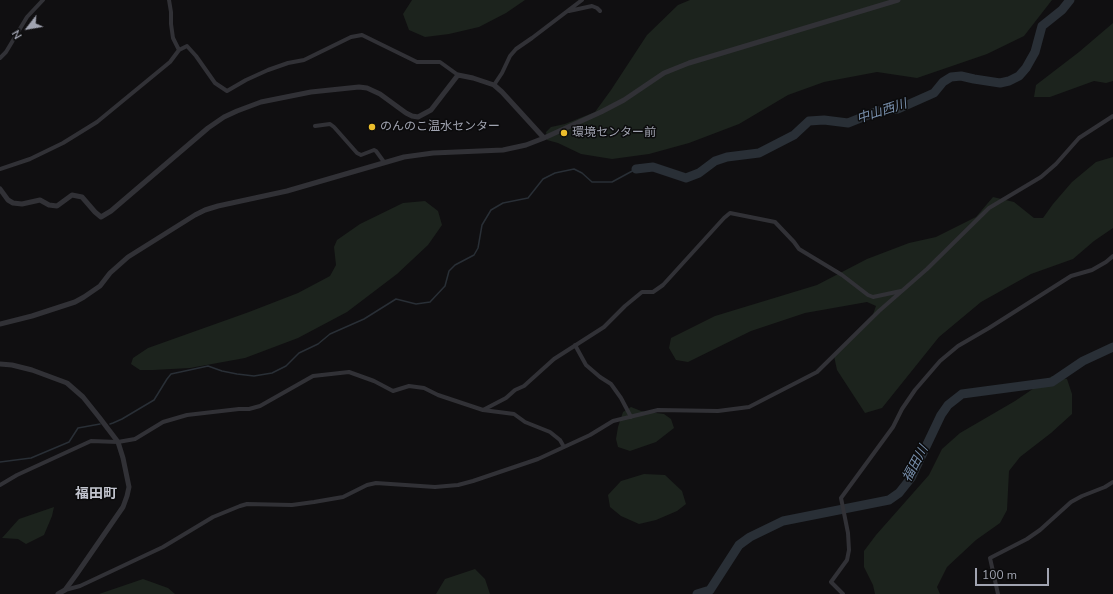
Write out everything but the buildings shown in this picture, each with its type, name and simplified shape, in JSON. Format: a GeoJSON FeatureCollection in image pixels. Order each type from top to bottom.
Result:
{"type":"FeatureCollection","features":[{"type":"Feature","properties":{"kind":"street"},"geometry":{"type":"LineString","coordinates":[[0,58],[6,52],[27,17],[43,0]]}},
{"type":"Feature","properties":{"kind":"street"},"geometry":{"type":"LineString","coordinates":[[169,0],[172,12],[171,24],[173,38],[179,50]]}},
{"type":"Feature","properties":{"kind":"street"},"geometry":{"type":"LineString","coordinates":[[494,85],[502,73],[510,56],[516,49],[582,0]]}},
{"type":"Feature","properties":{"kind":"street"},"geometry":{"type":"LineString","coordinates":[[0,324],[32,316],[75,302],[84,297],[100,286],[110,272],[128,257],[194,215],[205,210],[287,191],[384,162],[421,154],[503,150],[526,145],[601,112],[624,100],[664,73],[688,64],[898,0]]}},
{"type":"Feature","properties":{"kind":"street"},"geometry":{"type":"LineString","coordinates":[[566,12],[592,6],[598,8],[600,11]]}},
{"type":"Feature","properties":{"kind":"street"},"geometry":{"type":"LineString","coordinates":[[0,169],[30,159],[63,143],[97,122],[170,62],[179,50],[187,46],[215,82],[227,91],[268,70],[288,63],[304,60],[351,37],[362,35],[417,62],[440,62],[458,75],[494,85],[544,138]]}},
{"type":"Feature","properties":{"kind":"street"},"geometry":{"type":"LineString","coordinates":[[0,189],[8,200],[13,203],[22,204],[40,200],[49,205],[57,206],[72,195],[82,197],[101,217],[111,211],[208,128],[224,117],[237,111],[261,102],[310,92],[359,87],[367,88],[380,94],[406,113],[418,117],[431,110],[458,75]]}},
{"type":"Feature","properties":{"kind":"street"},"geometry":{"type":"LineString","coordinates":[[58,594],[65,590],[80,586],[163,547],[213,517],[247,504],[292,505],[314,502],[342,496],[367,485],[376,483],[435,487],[458,485],[473,482],[538,459],[590,435],[614,421],[658,410],[718,411],[750,407],[817,372],[901,291],[942,255],[989,208],[1041,177],[1056,164],[1079,138],[1113,116]]}},
{"type":"Feature","properties":{"kind":"street"},"geometry":{"type":"LineString","coordinates":[[315,126],[330,124],[334,126],[357,153],[361,155],[374,150],[384,162]]}},
{"type":"Feature","properties":{"kind":"street"},"geometry":{"type":"LineString","coordinates":[[483,410],[506,398],[515,390],[524,386],[554,359],[604,327],[625,306],[642,292],[653,292],[663,285],[724,218],[730,214],[775,222],[799,249],[842,275],[868,295],[873,297],[901,291]]}},
{"type":"Feature","properties":{"kind":"street"},"geometry":{"type":"LineString","coordinates":[[843,594],[831,582],[847,560],[849,550],[848,533],[841,498],[893,427],[902,409],[915,390],[940,361],[958,346],[1071,276],[1092,270],[1113,256]]}},
{"type":"Feature","properties":{"kind":"street"},"geometry":{"type":"LineString","coordinates":[[575,345],[586,365],[611,384],[621,398],[631,417]]}},
{"type":"Feature","properties":{"kind":"street"},"geometry":{"type":"LineString","coordinates":[[0,364],[12,365],[32,370],[67,383],[83,397],[118,442],[129,487],[127,496],[123,507],[94,551],[65,590]]}},
{"type":"Feature","properties":{"kind":"street"},"geometry":{"type":"LineString","coordinates":[[0,485],[17,475],[91,441],[118,442],[135,438],[162,422],[187,415],[249,409],[260,406],[313,376],[349,372],[374,381],[393,391],[409,386],[424,388],[438,395],[483,410],[514,414],[525,422],[550,432],[560,440],[564,448]]}},
{"type":"Feature","properties":{"kind":"street"},"geometry":{"type":"LineString","coordinates":[[998,594],[990,558],[1027,539],[1040,530],[1071,502],[1082,496],[1105,488],[1113,482]]}},
{"type":"Feature","properties":{"kind":"shaded area"},"geometry":{"type":"Polygon","coordinates":[[[412,0],[525,0],[506,13],[479,27],[449,34],[425,37],[409,30],[403,14],[412,0]]]}},
{"type":"Feature","properties":{"kind":"shaded area"},"geometry":{"type":"Polygon","coordinates":[[[690,0],[1052,0],[1024,36],[987,54],[917,78],[877,72],[824,82],[788,95],[739,124],[689,143],[649,154],[612,159],[581,154],[558,143],[547,140],[546,132],[551,127],[565,124],[595,112],[647,35],[678,5],[690,0]]]}},
{"type":"Feature","properties":{"kind":"shaded area"},"geometry":{"type":"Polygon","coordinates":[[[1113,23],[1113,81],[1106,83],[1094,81],[1050,97],[1034,97],[1036,85],[1079,52],[1113,23]]]}},
{"type":"Feature","properties":{"kind":"shaded area"},"geometry":{"type":"Polygon","coordinates":[[[1113,157],[1113,228],[1094,241],[1073,259],[1031,274],[981,302],[939,337],[882,408],[865,413],[837,370],[834,356],[872,317],[876,306],[867,302],[805,313],[751,331],[688,362],[676,360],[669,348],[671,338],[715,316],[817,285],[867,259],[909,243],[936,237],[976,217],[993,197],[1014,202],[1034,218],[1043,218],[1072,182],[1096,162],[1113,157]]]}},
{"type":"Feature","properties":{"kind":"shaded area"},"geometry":{"type":"Polygon","coordinates":[[[425,201],[438,211],[442,225],[428,245],[397,274],[347,312],[298,338],[245,358],[190,368],[153,370],[140,370],[131,364],[133,358],[148,348],[298,293],[330,276],[336,265],[334,247],[337,240],[360,224],[403,203],[425,201]]]}},
{"type":"Feature","properties":{"kind":"shaded area"},"geometry":{"type":"Polygon","coordinates":[[[1052,376],[1067,379],[1072,394],[1072,414],[1051,433],[1020,457],[1009,471],[1007,510],[1000,523],[976,540],[947,567],[937,587],[940,594],[875,594],[873,585],[864,567],[864,551],[876,535],[929,475],[942,449],[960,433],[1015,401],[1052,376]]]}},
{"type":"Feature","properties":{"kind":"shaded area"},"geometry":{"type":"Polygon","coordinates":[[[631,407],[641,411],[664,414],[671,419],[674,428],[656,442],[630,451],[618,447],[616,439],[618,427],[623,412],[631,407]]]}},
{"type":"Feature","properties":{"kind":"shaded area"},"geometry":{"type":"Polygon","coordinates":[[[644,474],[665,475],[682,491],[686,504],[677,511],[656,520],[639,524],[621,516],[610,507],[608,495],[621,481],[644,474]]]}},
{"type":"Feature","properties":{"kind":"shaded area"},"geometry":{"type":"Polygon","coordinates":[[[54,507],[44,535],[26,544],[18,539],[2,538],[19,519],[54,507]]]}},
{"type":"Feature","properties":{"kind":"shaded area"},"geometry":{"type":"Polygon","coordinates":[[[475,569],[485,579],[490,594],[436,594],[445,579],[475,569]]]}},
{"type":"Feature","properties":{"kind":"shaded area"},"geometry":{"type":"Polygon","coordinates":[[[143,579],[168,588],[175,594],[99,594],[143,579]]]}},
{"type":"Feature","properties":{"kind":"waterway","name":"中山西川"},"geometry":{"type":"LineString","coordinates":[[636,169],[653,167],[686,178],[699,173],[715,161],[727,157],[759,153],[794,135],[809,121],[824,120],[848,123],[878,111],[898,109],[934,93],[943,82],[951,77],[961,76],[1000,83],[1009,81],[1019,76],[1026,68],[1035,52],[1042,26],[1062,10],[1070,0]]}},
{"type":"Feature","properties":{"kind":"waterway"},"geometry":{"type":"LineString","coordinates":[[110,424],[122,419],[154,400],[171,374],[208,366],[222,371],[254,376],[272,373],[286,366],[299,353],[318,344],[330,334],[364,319],[396,299],[416,304],[430,302],[445,286],[449,271],[455,265],[474,255],[478,248],[482,225],[491,210],[503,203],[528,198],[543,179],[555,173],[574,169],[582,173],[592,182],[612,182],[636,169]]}},
{"type":"Feature","properties":{"kind":"waterway","name":"福田川"},"geometry":{"type":"LineString","coordinates":[[697,594],[710,590],[739,545],[750,537],[783,521],[889,500],[899,493],[911,478],[941,415],[948,405],[962,394],[1052,382],[1083,361],[1113,347]]}},
{"type":"Feature","properties":{"kind":"waterway"},"geometry":{"type":"LineString","coordinates":[[0,462],[31,458],[69,442],[78,428],[100,424]]}},
{"type":"Feature","properties":{"kind":"place","name":"のんのこ温水センター"},"geometry":{"type":"Point","coordinates":[372,127]}},
{"type":"Feature","properties":{"kind":"place","name":"環境センター前"},"geometry":{"type":"Point","coordinates":[564,133]}},
{"type":"Feature","properties":{"kind":"district","name":"福田町"},"geometry":{"type":"Point","coordinates":[96,495]}}]}
